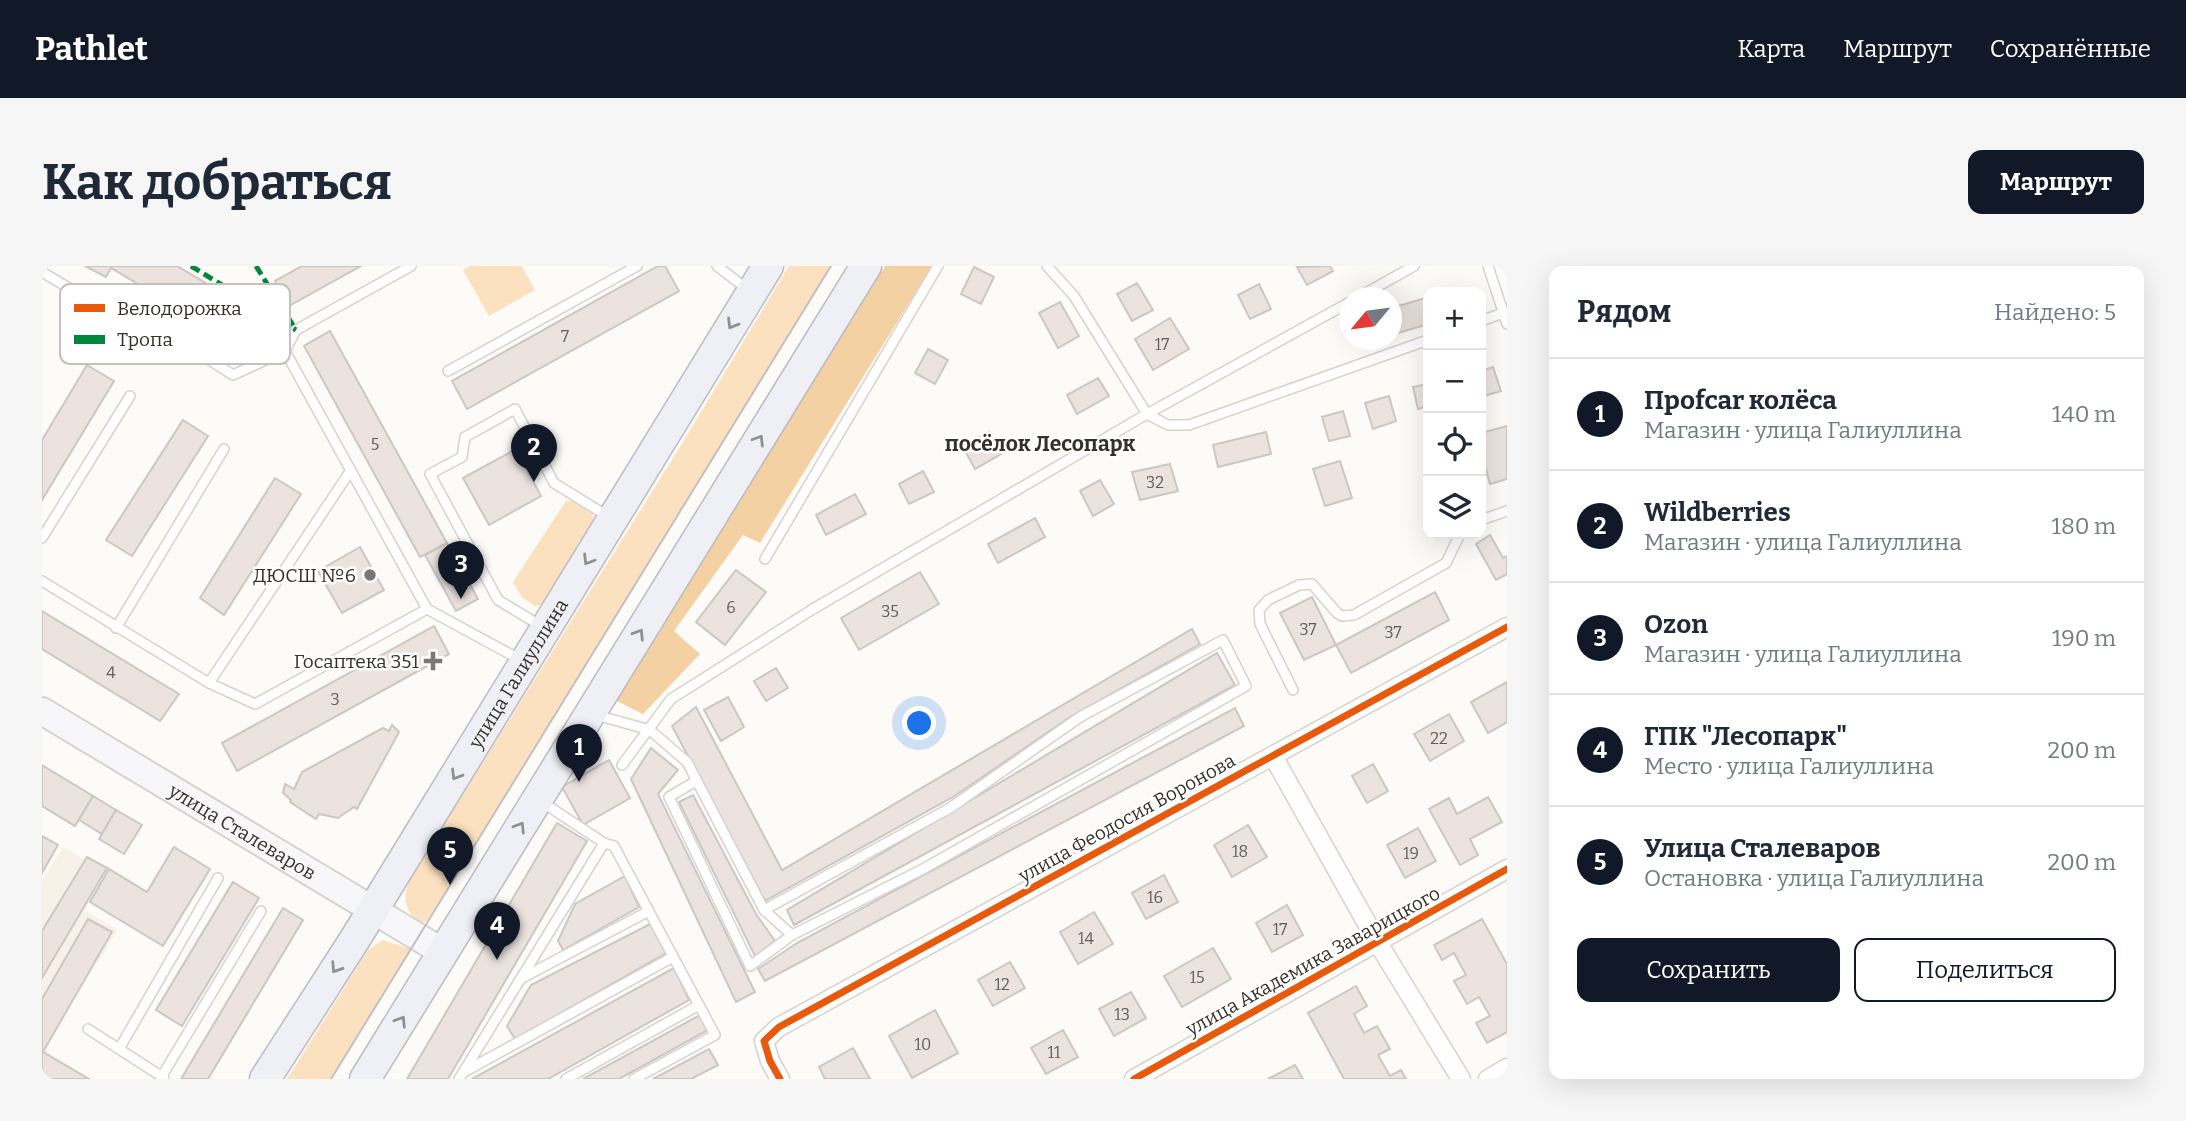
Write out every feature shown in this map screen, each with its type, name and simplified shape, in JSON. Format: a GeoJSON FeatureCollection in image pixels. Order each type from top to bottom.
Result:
{"type":"FeatureCollection","features":[{"type":"Feature","properties":{"kind":"main road","name":"улица Галиуллина"},"geometry":{"type":"LineString","coordinates":[[265,1079],[374,908],[768,266]]}},
{"type":"Feature","properties":{"kind":"main road"},"geometry":{"type":"LineString","coordinates":[[365,1079],[866,266]]}},
{"type":"Feature","properties":{"kind":"main road","name":"улица Сталеваров"},"geometry":{"type":"LineString","coordinates":[[42,711],[160,784],[374,908],[443,952]]}},
{"type":"Feature","properties":{"kind":"street","name":"улица Феодосия Воронова"},"geometry":{"type":"LineString","coordinates":[[774,1077],[764,1041],[779,1027],[1507,627]]}},
{"type":"Feature","properties":{"kind":"street"},"geometry":{"type":"LineString","coordinates":[[1273,756],[1378,943],[1461,1079]]}},
{"type":"Feature","properties":{"kind":"street","name":"улица Академика Заварицкого"},"geometry":{"type":"LineString","coordinates":[[1134,1079],[1507,869]]}},
{"type":"Feature","properties":{"kind":"street"},"geometry":{"type":"LineString","coordinates":[[1488,1079],[1507,1068]]}},
{"type":"Feature","properties":{"kind":"lane"},"geometry":{"type":"LineString","coordinates":[[290,341],[296,330],[411,266]]}},
{"type":"Feature","properties":{"kind":"lane"},"geometry":{"type":"LineString","coordinates":[[448,371],[637,266]]}},
{"type":"Feature","properties":{"kind":"lane"},"geometry":{"type":"LineString","coordinates":[[717,266],[752,292]]}},
{"type":"Feature","properties":{"kind":"lane"},"geometry":{"type":"LineString","coordinates":[[765,559],[938,266]]}},
{"type":"Feature","properties":{"kind":"lane"},"geometry":{"type":"LineString","coordinates":[[1047,266],[1074,296],[1147,414],[1168,425],[1189,425],[1423,342]]}},
{"type":"Feature","properties":{"kind":"lane"},"geometry":{"type":"LineString","coordinates":[[1377,287],[1414,266]]}},
{"type":"Feature","properties":{"kind":"lane"},"geometry":{"type":"LineString","coordinates":[[1488,266],[1507,324]]}},
{"type":"Feature","properties":{"kind":"lane"},"geometry":{"type":"LineString","coordinates":[[42,272],[62,284]]}},
{"type":"Feature","properties":{"kind":"lane"},"geometry":{"type":"LineString","coordinates":[[622,765],[671,699],[813,609],[1147,414],[1339,308]]}},
{"type":"Feature","properties":{"kind":"lane"},"geometry":{"type":"LineString","coordinates":[[1486,319],[1503,313]]}},
{"type":"Feature","properties":{"kind":"lane"},"geometry":{"type":"LineString","coordinates":[[290,360],[427,609],[525,662]]}},
{"type":"Feature","properties":{"kind":"lane"},"geometry":{"type":"LineString","coordinates":[[216,364],[233,375],[257,364]]}},
{"type":"Feature","properties":{"kind":"lane"},"geometry":{"type":"LineString","coordinates":[[42,538],[130,396]]}},
{"type":"Feature","properties":{"kind":"lane"},"geometry":{"type":"LineString","coordinates":[[545,629],[498,600],[430,474],[462,457],[465,437],[515,409],[554,483],[612,519]]}},
{"type":"Feature","properties":{"kind":"lane"},"geometry":{"type":"LineString","coordinates":[[116,628],[224,449]]}},
{"type":"Feature","properties":{"kind":"lane"},"geometry":{"type":"LineString","coordinates":[[209,683],[351,470]]}},
{"type":"Feature","properties":{"kind":"lane"},"geometry":{"type":"LineString","coordinates":[[1486,518],[1507,511]]}},
{"type":"Feature","properties":{"kind":"lane"},"geometry":{"type":"LineString","coordinates":[[1293,690],[1260,624],[1259,610],[1263,604],[1298,585],[1312,584],[1322,592],[1337,613],[1342,616],[1354,615],[1446,564],[1458,539]]}},
{"type":"Feature","properties":{"kind":"lane"},"geometry":{"type":"LineString","coordinates":[[42,581],[209,683],[255,704],[427,609]]}},
{"type":"Feature","properties":{"kind":"lane"},"geometry":{"type":"LineString","coordinates":[[696,781],[669,797],[750,966],[792,936],[923,869],[1246,686],[1223,640],[1080,717],[950,808],[764,910]]}},
{"type":"Feature","properties":{"kind":"lane"},"geometry":{"type":"LineString","coordinates":[[590,714],[650,730],[687,762],[764,910],[792,936]]}},
{"type":"Feature","properties":{"kind":"lane"},"geometry":{"type":"LineString","coordinates":[[537,799],[604,843],[614,846],[715,1035],[634,1079]]}},
{"type":"Feature","properties":{"kind":"lane"},"geometry":{"type":"LineString","coordinates":[[460,1076],[604,843]]}},
{"type":"Feature","properties":{"kind":"lane"},"geometry":{"type":"LineString","coordinates":[[120,1049],[218,878]]}},
{"type":"Feature","properties":{"kind":"lane"},"geometry":{"type":"LineString","coordinates":[[88,1029],[164,1078],[261,911]]}},
{"type":"Feature","properties":{"kind":"lane"},"geometry":{"type":"LineString","coordinates":[[520,979],[649,911]]}},
{"type":"Feature","properties":{"kind":"lane"},"geometry":{"type":"LineString","coordinates":[[460,1076],[673,957]]}},
{"type":"Feature","properties":{"kind":"lane"},"geometry":{"type":"LineString","coordinates":[[566,1079],[699,1006]]}},
{"type":"Feature","properties":{"kind":"shaded area"},"geometry":{"type":"Polygon","coordinates":[[[470,266],[522,266],[535,290],[489,316],[463,270],[470,266]]]}},
{"type":"Feature","properties":{"kind":"shaded area"},"geometry":{"type":"Polygon","coordinates":[[[789,266],[831,266],[427,921],[419,923],[406,903],[410,879],[675,455],[789,266]]]}},
{"type":"Feature","properties":{"kind":"shaded area"},"geometry":{"type":"Polygon","coordinates":[[[885,266],[932,266],[760,543],[743,535],[674,631],[700,654],[643,714],[615,700],[885,266]]]}},
{"type":"Feature","properties":{"kind":"shaded area"},"geometry":{"type":"Polygon","coordinates":[[[572,500],[592,512],[595,524],[545,604],[535,606],[522,597],[513,582],[566,501],[572,500]]]}},
{"type":"Feature","properties":{"kind":"shaded area"},"geometry":{"type":"Polygon","coordinates":[[[63,847],[104,871],[82,909],[118,930],[43,1049],[90,1079],[42,1079],[42,881],[63,847]]]}},
{"type":"Feature","properties":{"kind":"shaded area"},"geometry":{"type":"Polygon","coordinates":[[[383,940],[410,949],[330,1079],[287,1079],[368,950],[383,940]]]}},
{"type":"Feature","properties":{"kind":"building"},"geometry":{"type":"Polygon","coordinates":[[[85,266],[177,266],[207,284],[138,284],[111,268],[106,277],[85,266]]]}},
{"type":"Feature","properties":{"kind":"building"},"geometry":{"type":"Polygon","coordinates":[[[302,266],[361,266],[290,305],[290,284],[277,284],[275,281],[302,266]]]}},
{"type":"Feature","properties":{"kind":"building"},"geometry":{"type":"Polygon","coordinates":[[[658,266],[665,266],[679,291],[467,409],[452,381],[658,266]]]}},
{"type":"Feature","properties":{"kind":"building"},"geometry":{"type":"Polygon","coordinates":[[[1330,266],[1333,271],[1307,285],[1297,267],[1330,266]]]}},
{"type":"Feature","properties":{"kind":"building"},"geometry":{"type":"Polygon","coordinates":[[[974,267],[994,277],[981,304],[961,294],[974,267]]]}},
{"type":"Feature","properties":{"kind":"building"},"geometry":{"type":"Polygon","coordinates":[[[1137,283],[1153,310],[1132,321],[1117,294],[1137,283]]]}},
{"type":"Feature","properties":{"kind":"building"},"geometry":{"type":"Polygon","coordinates":[[[1259,284],[1271,309],[1250,319],[1238,295],[1259,284]]]}},
{"type":"Feature","properties":{"kind":"building"},"geometry":{"type":"Polygon","coordinates":[[[1423,299],[1423,326],[1402,332],[1402,305],[1423,299]]]}},
{"type":"Feature","properties":{"kind":"building"},"geometry":{"type":"Polygon","coordinates":[[[1060,302],[1079,336],[1058,348],[1039,313],[1060,302]]]}},
{"type":"Feature","properties":{"kind":"building"},"geometry":{"type":"Polygon","coordinates":[[[1170,318],[1189,349],[1153,370],[1135,339],[1170,318]]]}},
{"type":"Feature","properties":{"kind":"building"},"geometry":{"type":"Polygon","coordinates":[[[330,331],[447,543],[420,557],[304,346],[330,331]]]}},
{"type":"Feature","properties":{"kind":"building"},"geometry":{"type":"Polygon","coordinates":[[[928,349],[948,360],[935,384],[915,373],[928,349]]]}},
{"type":"Feature","properties":{"kind":"building"},"geometry":{"type":"Polygon","coordinates":[[[87,365],[114,381],[42,500],[42,440],[87,365]]]}},
{"type":"Feature","properties":{"kind":"building"},"geometry":{"type":"Polygon","coordinates":[[[1493,367],[1501,391],[1486,396],[1486,369],[1493,367]]]}},
{"type":"Feature","properties":{"kind":"building"},"geometry":{"type":"Polygon","coordinates":[[[1098,378],[1109,396],[1077,414],[1067,395],[1098,378]]]}},
{"type":"Feature","properties":{"kind":"building"},"geometry":{"type":"Polygon","coordinates":[[[1423,385],[1423,408],[1418,409],[1413,387],[1423,385]]]}},
{"type":"Feature","properties":{"kind":"building"},"geometry":{"type":"Polygon","coordinates":[[[1389,396],[1396,421],[1373,429],[1365,403],[1389,396]]]}},
{"type":"Feature","properties":{"kind":"building"},"geometry":{"type":"Polygon","coordinates":[[[1343,411],[1350,436],[1329,441],[1322,417],[1343,411]]]}},
{"type":"Feature","properties":{"kind":"building"},"geometry":{"type":"Polygon","coordinates":[[[183,420],[208,436],[132,556],[106,540],[183,420]]]}},
{"type":"Feature","properties":{"kind":"building"},"geometry":{"type":"Polygon","coordinates":[[[1507,426],[1507,479],[1490,484],[1486,470],[1486,432],[1507,426]]]}},
{"type":"Feature","properties":{"kind":"building"},"geometry":{"type":"Polygon","coordinates":[[[989,432],[1001,454],[975,469],[963,447],[989,432]]]}},
{"type":"Feature","properties":{"kind":"building"},"geometry":{"type":"Polygon","coordinates":[[[1266,432],[1271,454],[1218,467],[1213,445],[1266,432]]]}},
{"type":"Feature","properties":{"kind":"building"},"geometry":{"type":"Polygon","coordinates":[[[516,449],[541,496],[489,525],[463,478],[516,449]]]}},
{"type":"Feature","properties":{"kind":"building"},"geometry":{"type":"Polygon","coordinates":[[[1340,461],[1352,498],[1325,506],[1313,469],[1340,461]]]}},
{"type":"Feature","properties":{"kind":"building"},"geometry":{"type":"Polygon","coordinates":[[[1170,464],[1178,491],[1140,500],[1132,472],[1170,464]]]}},
{"type":"Feature","properties":{"kind":"building"},"geometry":{"type":"Polygon","coordinates":[[[923,471],[934,492],[909,504],[899,484],[923,471]]]}},
{"type":"Feature","properties":{"kind":"building"},"geometry":{"type":"Polygon","coordinates":[[[275,478],[301,494],[224,615],[200,598],[275,478]]]}},
{"type":"Feature","properties":{"kind":"building"},"geometry":{"type":"Polygon","coordinates":[[[1100,480],[1114,504],[1093,516],[1080,491],[1100,480]]]}},
{"type":"Feature","properties":{"kind":"building"},"geometry":{"type":"Polygon","coordinates":[[[855,494],[866,514],[826,535],[816,515],[855,494]]]}},
{"type":"Feature","properties":{"kind":"building"},"geometry":{"type":"Polygon","coordinates":[[[1035,518],[1045,537],[998,563],[988,544],[1035,518]]]}},
{"type":"Feature","properties":{"kind":"building"},"geometry":{"type":"Polygon","coordinates":[[[1490,535],[1503,558],[1507,556],[1507,574],[1496,580],[1476,544],[1490,535]]]}},
{"type":"Feature","properties":{"kind":"building"},"geometry":{"type":"Polygon","coordinates":[[[447,543],[478,599],[456,611],[425,555],[447,543]]]}},
{"type":"Feature","properties":{"kind":"building"},"geometry":{"type":"Polygon","coordinates":[[[360,547],[384,590],[342,613],[318,571],[360,547]]]}},
{"type":"Feature","properties":{"kind":"building"},"geometry":{"type":"Polygon","coordinates":[[[736,570],[766,592],[725,645],[696,622],[736,570]]]}},
{"type":"Feature","properties":{"kind":"building"},"geometry":{"type":"Polygon","coordinates":[[[920,572],[939,604],[859,650],[841,618],[920,572]]]}},
{"type":"Feature","properties":{"kind":"building"},"geometry":{"type":"Polygon","coordinates":[[[1435,592],[1449,620],[1351,673],[1336,645],[1435,592]]]}},
{"type":"Feature","properties":{"kind":"building"},"geometry":{"type":"Polygon","coordinates":[[[1312,597],[1336,645],[1304,660],[1280,613],[1312,597]]]}},
{"type":"Feature","properties":{"kind":"building"},"geometry":{"type":"Polygon","coordinates":[[[42,611],[179,694],[160,721],[42,649],[42,611]]]}},
{"type":"Feature","properties":{"kind":"building"},"geometry":{"type":"Polygon","coordinates":[[[434,626],[449,654],[237,771],[222,743],[434,626]]]}},
{"type":"Feature","properties":{"kind":"building"},"geometry":{"type":"Polygon","coordinates":[[[1192,629],[1200,644],[1070,717],[953,797],[765,901],[672,726],[696,707],[782,870],[1192,629]]]}},
{"type":"Feature","properties":{"kind":"building"},"geometry":{"type":"Polygon","coordinates":[[[1217,653],[1235,685],[794,925],[787,910],[1217,653]]]}},
{"type":"Feature","properties":{"kind":"building"},"geometry":{"type":"Polygon","coordinates":[[[776,668],[788,688],[766,701],[754,681],[776,668]]]}},
{"type":"Feature","properties":{"kind":"building"},"geometry":{"type":"Polygon","coordinates":[[[1507,682],[1507,722],[1488,733],[1471,702],[1507,682]]]}},
{"type":"Feature","properties":{"kind":"building"},"geometry":{"type":"Polygon","coordinates":[[[728,697],[744,727],[721,741],[704,710],[728,697]]]}},
{"type":"Feature","properties":{"kind":"building"},"geometry":{"type":"Polygon","coordinates":[[[1235,708],[1244,726],[765,981],[758,969],[797,943],[1235,708]]]}},
{"type":"Feature","properties":{"kind":"building"},"geometry":{"type":"Polygon","coordinates":[[[1449,714],[1464,741],[1430,761],[1414,734],[1449,714]]]}},
{"type":"Feature","properties":{"kind":"building"},"geometry":{"type":"Polygon","coordinates":[[[392,725],[399,732],[357,809],[354,807],[338,818],[319,814],[316,819],[290,802],[283,793],[285,784],[294,789],[302,772],[383,728],[389,731],[392,725]]]}},
{"type":"Feature","properties":{"kind":"building"},"geometry":{"type":"Polygon","coordinates":[[[651,748],[678,770],[658,794],[755,992],[736,1002],[631,779],[651,748]]]}},
{"type":"Feature","properties":{"kind":"building"},"geometry":{"type":"Polygon","coordinates":[[[609,760],[630,798],[583,825],[562,787],[609,760]]]}},
{"type":"Feature","properties":{"kind":"building"},"geometry":{"type":"Polygon","coordinates":[[[1373,764],[1388,791],[1367,803],[1352,776],[1373,764]]]}},
{"type":"Feature","properties":{"kind":"building"},"geometry":{"type":"Polygon","coordinates":[[[42,765],[93,796],[75,826],[42,806],[42,765]]]}},
{"type":"Feature","properties":{"kind":"building"},"geometry":{"type":"Polygon","coordinates":[[[693,795],[756,914],[775,941],[755,956],[679,802],[693,795]]]}},
{"type":"Feature","properties":{"kind":"building"},"geometry":{"type":"Polygon","coordinates":[[[93,796],[116,810],[102,834],[79,820],[93,796]]]}},
{"type":"Feature","properties":{"kind":"building"},"geometry":{"type":"Polygon","coordinates":[[[1488,797],[1502,822],[1470,839],[1478,855],[1460,865],[1429,809],[1449,798],[1457,814],[1488,797]]]}},
{"type":"Feature","properties":{"kind":"building"},"geometry":{"type":"Polygon","coordinates":[[[116,810],[142,825],[124,854],[99,839],[116,810]]]}},
{"type":"Feature","properties":{"kind":"building"},"geometry":{"type":"Polygon","coordinates":[[[557,823],[587,841],[448,1079],[407,1079],[557,823]]]}},
{"type":"Feature","properties":{"kind":"building"},"geometry":{"type":"Polygon","coordinates":[[[1248,825],[1267,857],[1232,877],[1214,845],[1248,825]]]}},
{"type":"Feature","properties":{"kind":"building"},"geometry":{"type":"Polygon","coordinates":[[[1418,828],[1436,861],[1405,878],[1387,845],[1418,828]]]}},
{"type":"Feature","properties":{"kind":"building"},"geometry":{"type":"Polygon","coordinates":[[[42,836],[58,845],[42,873],[42,836]]]}},
{"type":"Feature","properties":{"kind":"building"},"geometry":{"type":"Polygon","coordinates":[[[174,847],[210,869],[163,946],[90,902],[109,869],[147,892],[174,847]]]}},
{"type":"Feature","properties":{"kind":"building"},"geometry":{"type":"Polygon","coordinates":[[[87,857],[107,868],[42,978],[42,931],[87,857]]]}},
{"type":"Feature","properties":{"kind":"building"},"geometry":{"type":"Polygon","coordinates":[[[1164,875],[1178,902],[1146,919],[1132,893],[1164,875]]]}},
{"type":"Feature","properties":{"kind":"building"},"geometry":{"type":"Polygon","coordinates":[[[625,876],[639,907],[563,950],[558,941],[575,904],[625,876]]]}},
{"type":"Feature","properties":{"kind":"building"},"geometry":{"type":"Polygon","coordinates":[[[233,882],[259,898],[182,1026],[156,1010],[233,882]]]}},
{"type":"Feature","properties":{"kind":"building"},"geometry":{"type":"Polygon","coordinates":[[[1287,905],[1303,935],[1272,952],[1256,923],[1287,905]]]}},
{"type":"Feature","properties":{"kind":"building"},"geometry":{"type":"Polygon","coordinates":[[[283,908],[303,920],[208,1079],[181,1079],[283,908]]]}},
{"type":"Feature","properties":{"kind":"building"},"geometry":{"type":"Polygon","coordinates":[[[1094,912],[1113,944],[1078,964],[1060,932],[1094,912]]]}},
{"type":"Feature","properties":{"kind":"building"},"geometry":{"type":"Polygon","coordinates":[[[88,919],[112,932],[43,1052],[89,1079],[48,1079],[42,1076],[42,999],[88,919]]]}},
{"type":"Feature","properties":{"kind":"building"},"geometry":{"type":"Polygon","coordinates":[[[1482,919],[1507,964],[1507,1032],[1487,1043],[1476,1023],[1490,1016],[1479,997],[1467,1004],[1454,981],[1466,975],[1454,953],[1442,960],[1434,945],[1482,919]]]}},
{"type":"Feature","properties":{"kind":"building"},"geometry":{"type":"Polygon","coordinates":[[[650,924],[666,953],[515,1039],[507,1026],[531,985],[650,924]]]}},
{"type":"Feature","properties":{"kind":"building"},"geometry":{"type":"Polygon","coordinates":[[[1213,948],[1231,979],[1182,1007],[1164,976],[1213,948]]]}},
{"type":"Feature","properties":{"kind":"building"},"geometry":{"type":"Polygon","coordinates":[[[1010,962],[1025,988],[993,1006],[978,980],[1010,962]]]}},
{"type":"Feature","properties":{"kind":"building"},"geometry":{"type":"Polygon","coordinates":[[[674,968],[689,1000],[548,1079],[472,1079],[674,968]]]}},
{"type":"Feature","properties":{"kind":"building"},"geometry":{"type":"Polygon","coordinates":[[[1356,986],[1367,1006],[1354,1014],[1364,1033],[1377,1026],[1390,1049],[1378,1055],[1390,1076],[1401,1070],[1406,1079],[1344,1079],[1308,1013],[1356,986]]]}},
{"type":"Feature","properties":{"kind":"building"},"geometry":{"type":"Polygon","coordinates":[[[1131,992],[1146,1018],[1114,1036],[1099,1009],[1131,992]]]}},
{"type":"Feature","properties":{"kind":"building"},"geometry":{"type":"Polygon","coordinates":[[[935,1010],[958,1053],[912,1078],[889,1036],[935,1010]]]}},
{"type":"Feature","properties":{"kind":"building"},"geometry":{"type":"Polygon","coordinates":[[[700,1015],[708,1030],[619,1079],[583,1079],[700,1015]]]}},
{"type":"Feature","properties":{"kind":"building"},"geometry":{"type":"Polygon","coordinates":[[[1063,1030],[1078,1057],[1046,1074],[1031,1048],[1063,1030]]]}},
{"type":"Feature","properties":{"kind":"building"},"geometry":{"type":"Polygon","coordinates":[[[853,1048],[870,1079],[825,1079],[819,1067],[853,1048]]]}},
{"type":"Feature","properties":{"kind":"building"},"geometry":{"type":"Polygon","coordinates":[[[709,1049],[718,1065],[691,1079],[653,1079],[709,1049]]]}},
{"type":"Feature","properties":{"kind":"building"},"geometry":{"type":"Polygon","coordinates":[[[1295,1065],[1303,1079],[1268,1079],[1295,1065]]]}},
{"type":"Feature","properties":{"kind":"tram line"},"geometry":{"type":"LineString","coordinates":[[331,1079],[831,266]]}},
{"type":"Feature","properties":{"kind":"marked path"},"geometry":{"type":"LineString","coordinates":[[191,266],[221,284]]}},
{"type":"Feature","properties":{"kind":"marked path"},"geometry":{"type":"LineString","coordinates":[[256,266],[267,284]]}},
{"type":"Feature","properties":{"kind":"marked path"},"geometry":{"type":"LineString","coordinates":[[290,321],[294,327]]}},
{"type":"Feature","properties":{"kind":"marked path"},"geometry":{"type":"LineString","coordinates":[[290,326],[296,330]]}},
{"type":"Feature","properties":{"kind":"cycle path"},"geometry":{"type":"LineString","coordinates":[[780,1079],[770,1061],[764,1041],[779,1027],[1507,627]]}},
{"type":"Feature","properties":{"kind":"cycle path"},"geometry":{"type":"LineString","coordinates":[[1134,1079],[1507,869]]}},
{"type":"Feature","properties":{"kind":"place","name":"Wildberries"},"geometry":{"type":"Point","coordinates":[534,482]}},
{"type":"Feature","properties":{"kind":"place","name":"ДЮСШ №6"},"geometry":{"type":"Point","coordinates":[370,575]}},
{"type":"Feature","properties":{"kind":"place","name":"Ozon"},"geometry":{"type":"Point","coordinates":[461,599]}},
{"type":"Feature","properties":{"kind":"place","name":"Госаптека 351"},"geometry":{"type":"Point","coordinates":[433,661]}},
{"type":"Feature","properties":{"kind":"place","name":"Проfcar колёса"},"geometry":{"type":"Point","coordinates":[579,782]}},
{"type":"Feature","properties":{"kind":"place","name":"Улица Сталеваров"},"geometry":{"type":"Point","coordinates":[450,885]}},
{"type":"Feature","properties":{"kind":"place","name":"ГПК \"Лесопарк\""},"geometry":{"type":"Point","coordinates":[497,960]}},
{"type":"Feature","properties":{"kind":"district","name":"посёлок Лесопарк"},"geometry":{"type":"Point","coordinates":[1040,444]}}]}
